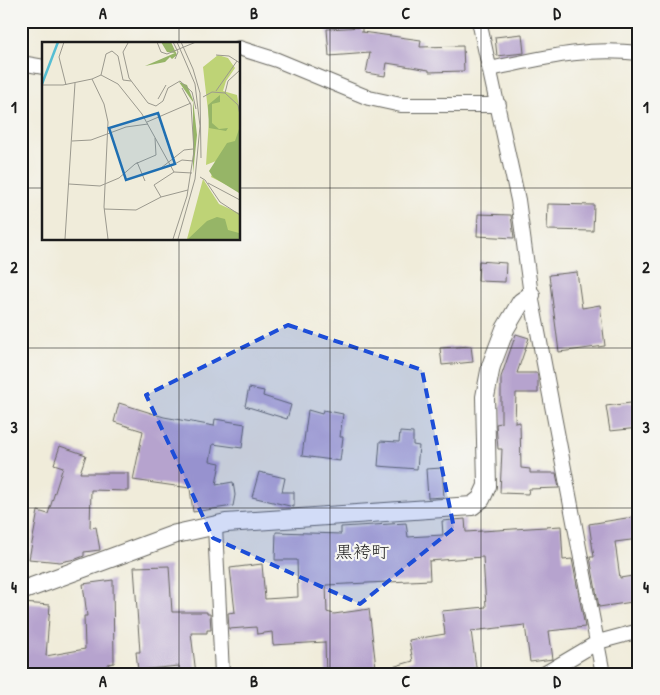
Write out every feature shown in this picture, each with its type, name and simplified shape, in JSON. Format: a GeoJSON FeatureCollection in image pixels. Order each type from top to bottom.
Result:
{"type":"FeatureCollection","features":[{"type":"Feature","properties":{"kind":"street"},"geometry":{"type":"LineString","coordinates":[[479,21],[499,105],[518,200],[531,295],[604,674]]}},
{"type":"Feature","properties":{"kind":"street"},"geometry":{"type":"LineString","coordinates":[[240,48],[277,60],[369,98],[401,105],[499,105]]}},
{"type":"Feature","properties":{"kind":"street"},"geometry":{"type":"LineString","coordinates":[[490,69],[578,51],[611,50],[639,54]]}},
{"type":"Feature","properties":{"kind":"street"},"geometry":{"type":"LineString","coordinates":[[21,62],[42,67]]}},
{"type":"Feature","properties":{"kind":"street"},"geometry":{"type":"LineString","coordinates":[[21,591],[176,534],[215,526],[472,506],[481,499],[487,486],[485,397],[491,366],[505,329],[521,302],[531,295]]}},
{"type":"Feature","properties":{"kind":"street"},"geometry":{"type":"LineString","coordinates":[[215,526],[222,674]]}},
{"type":"Feature","properties":{"kind":"street"},"geometry":{"type":"LineString","coordinates":[[544,674],[598,642],[639,631]]}},
{"type":"Feature","properties":{"kind":"highlighted area"},"geometry":{"type":"Polygon","coordinates":[[[288,325],[422,370],[454,528],[360,604],[213,538],[146,395],[288,325]]]}},
{"type":"Feature","properties":{"kind":"building"},"geometry":{"type":"Polygon","coordinates":[[[362,27],[362,32],[421,40],[420,47],[463,46],[464,71],[429,72],[429,70],[387,63],[385,76],[366,73],[370,53],[329,56],[327,29],[362,27]]]}},
{"type":"Feature","properties":{"kind":"building"},"geometry":{"type":"Polygon","coordinates":[[[522,34],[524,53],[497,56],[495,37],[522,34]]]}},
{"type":"Feature","properties":{"kind":"building"},"geometry":{"type":"Polygon","coordinates":[[[548,204],[594,205],[593,231],[547,230],[548,204]]]}},
{"type":"Feature","properties":{"kind":"building"},"geometry":{"type":"Polygon","coordinates":[[[478,214],[511,215],[514,238],[477,236],[478,214]]]}},
{"type":"Feature","properties":{"kind":"building"},"geometry":{"type":"Polygon","coordinates":[[[479,261],[506,263],[505,282],[478,281],[479,261]]]}},
{"type":"Feature","properties":{"kind":"building"},"geometry":{"type":"Polygon","coordinates":[[[577,272],[582,308],[600,305],[605,346],[559,352],[549,275],[577,272]]]}},
{"type":"Feature","properties":{"kind":"building"},"geometry":{"type":"Polygon","coordinates":[[[516,334],[529,338],[517,373],[537,373],[538,377],[538,393],[516,393],[515,423],[520,422],[521,468],[530,469],[530,473],[556,473],[559,488],[529,489],[528,494],[500,493],[502,449],[498,449],[496,424],[501,423],[501,377],[516,334]]]}},
{"type":"Feature","properties":{"kind":"building"},"geometry":{"type":"Polygon","coordinates":[[[471,346],[473,362],[442,365],[440,348],[471,346]]]}},
{"type":"Feature","properties":{"kind":"building"},"geometry":{"type":"Polygon","coordinates":[[[249,388],[264,391],[263,396],[291,405],[287,419],[245,406],[249,388]]]}},
{"type":"Feature","properties":{"kind":"building"},"geometry":{"type":"Polygon","coordinates":[[[639,402],[639,428],[610,431],[606,406],[639,402]]]}},
{"type":"Feature","properties":{"kind":"building"},"geometry":{"type":"Polygon","coordinates":[[[119,403],[164,417],[214,426],[215,419],[245,424],[242,448],[213,444],[210,461],[220,463],[216,485],[233,482],[235,495],[233,506],[193,512],[190,488],[133,480],[143,431],[114,422],[119,403]]]}},
{"type":"Feature","properties":{"kind":"building"},"geometry":{"type":"Polygon","coordinates":[[[308,410],[322,414],[323,410],[343,414],[340,437],[343,437],[340,461],[302,456],[308,410]]]}},
{"type":"Feature","properties":{"kind":"building"},"geometry":{"type":"Polygon","coordinates":[[[400,432],[413,433],[413,445],[419,446],[417,469],[378,466],[380,441],[399,442],[400,432]]]}},
{"type":"Feature","properties":{"kind":"building"},"geometry":{"type":"Polygon","coordinates":[[[60,446],[86,455],[80,473],[128,473],[128,491],[91,490],[90,528],[96,527],[100,550],[84,552],[84,556],[60,562],[29,559],[38,511],[48,514],[63,467],[54,464],[60,446]]]}},
{"type":"Feature","properties":{"kind":"building"},"geometry":{"type":"Polygon","coordinates":[[[442,468],[444,497],[428,498],[426,469],[442,468]]]}},
{"type":"Feature","properties":{"kind":"building"},"geometry":{"type":"Polygon","coordinates":[[[259,472],[285,478],[282,492],[294,492],[294,507],[252,497],[259,472]]]}},
{"type":"Feature","properties":{"kind":"building"},"geometry":{"type":"Polygon","coordinates":[[[639,516],[639,539],[615,542],[620,578],[639,575],[639,601],[599,607],[590,557],[594,557],[589,524],[639,516]]]}},
{"type":"Feature","properties":{"kind":"building"},"geometry":{"type":"Polygon","coordinates":[[[465,519],[466,532],[561,526],[563,560],[572,559],[585,627],[549,631],[553,659],[530,662],[525,625],[471,631],[477,674],[382,674],[382,670],[413,661],[409,640],[445,634],[442,611],[486,607],[483,557],[429,561],[430,580],[326,585],[327,612],[334,614],[369,609],[376,667],[356,671],[357,674],[326,674],[325,642],[273,645],[272,632],[257,634],[256,627],[229,629],[228,613],[235,612],[230,568],[262,564],[265,599],[298,597],[297,560],[275,560],[276,532],[341,534],[341,527],[406,523],[408,537],[443,535],[442,521],[465,519]]]}},
{"type":"Feature","properties":{"kind":"building"},"geometry":{"type":"Polygon","coordinates":[[[169,566],[172,612],[207,612],[207,614],[210,614],[211,630],[207,630],[207,633],[191,633],[196,674],[180,674],[179,666],[138,670],[136,652],[140,652],[134,567],[169,566]]]}},
{"type":"Feature","properties":{"kind":"building"},"geometry":{"type":"Polygon","coordinates":[[[113,580],[114,663],[108,664],[109,670],[86,674],[27,674],[27,661],[21,660],[22,603],[50,605],[46,656],[85,649],[84,616],[87,616],[83,584],[113,580]]]}},
{"type":"Feature","properties":{"kind":"district","name":"黒袴町"},"geometry":{"type":"Point","coordinates":[362,552]}}]}
